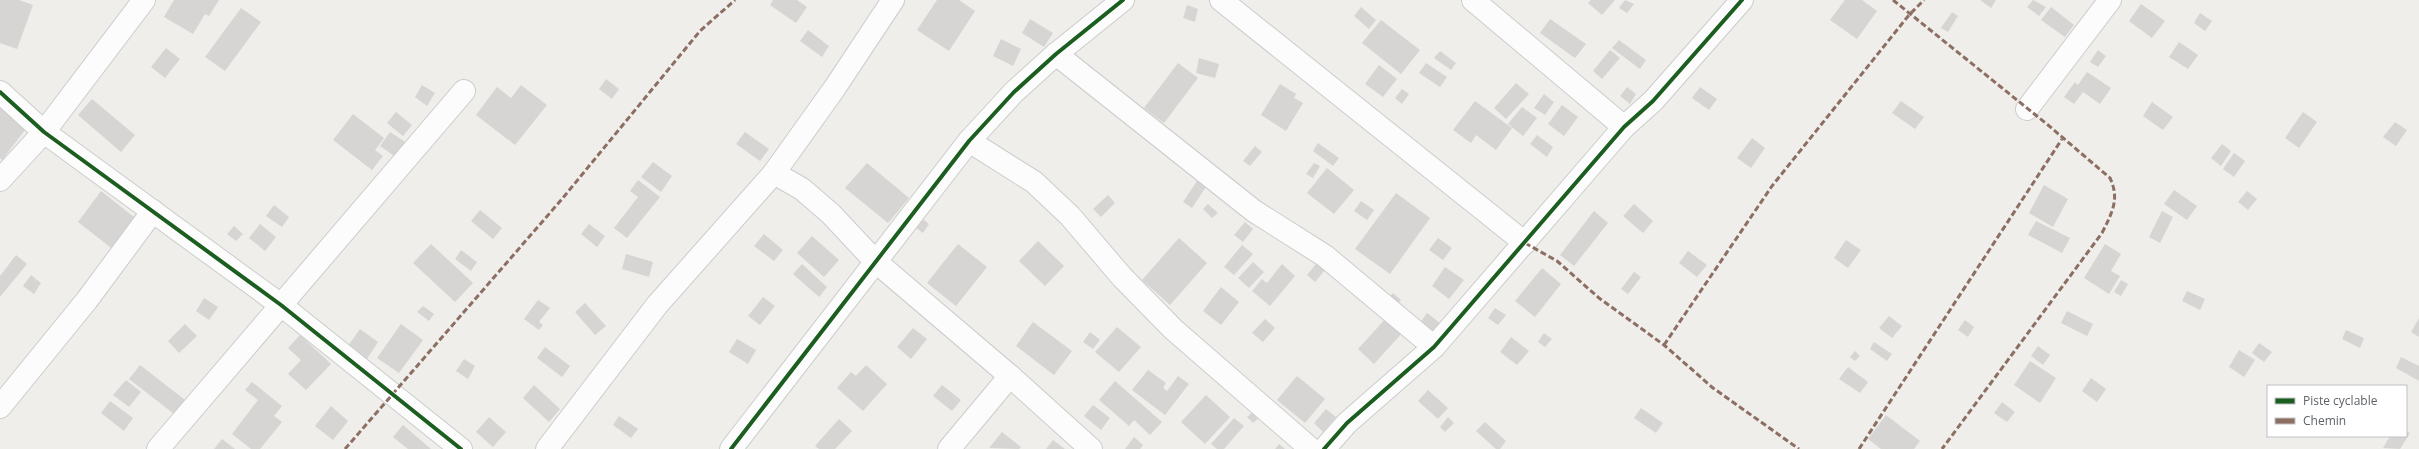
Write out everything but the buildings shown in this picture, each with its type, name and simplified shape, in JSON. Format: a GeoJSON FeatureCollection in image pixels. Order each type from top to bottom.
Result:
{"type":"FeatureCollection","features":[{"type":"Feature","properties":{"kind":"street"},"geometry":{"type":"LineString","coordinates":[[0,180],[44,132],[144,0]]}},
{"type":"Feature","properties":{"kind":"street"},"geometry":{"type":"LineString","coordinates":[[548,449],[657,305],[774,173],[834,89],[893,0]]}},
{"type":"Feature","properties":{"kind":"street"},"geometry":{"type":"LineString","coordinates":[[731,449],[969,141],[1014,92],[1056,54],[1123,0]]}},
{"type":"Feature","properties":{"kind":"street"},"geometry":{"type":"LineString","coordinates":[[1221,0],[1526,243]]}},
{"type":"Feature","properties":{"kind":"street"},"geometry":{"type":"LineString","coordinates":[[1473,0],[1624,127]]}},
{"type":"Feature","properties":{"kind":"street"},"geometry":{"type":"LineString","coordinates":[[1324,449],[1347,423],[1434,347],[1526,243],[1624,127],[1653,100],[1742,0]]}},
{"type":"Feature","properties":{"kind":"street"},"geometry":{"type":"LineString","coordinates":[[2027,109],[2110,0]]}},
{"type":"Feature","properties":{"kind":"street"},"geometry":{"type":"LineString","coordinates":[[1056,54],[1254,211],[1325,256],[1434,347]]}},
{"type":"Feature","properties":{"kind":"street"},"geometry":{"type":"LineString","coordinates":[[158,449],[464,90]]}},
{"type":"Feature","properties":{"kind":"street"},"geometry":{"type":"LineString","coordinates":[[0,92],[44,132],[282,305],[461,449]]}},
{"type":"Feature","properties":{"kind":"street"},"geometry":{"type":"LineString","coordinates":[[969,141],[1034,182],[1070,216],[1122,277],[1173,329],[1311,449]]}},
{"type":"Feature","properties":{"kind":"street"},"geometry":{"type":"LineString","coordinates":[[774,173],[802,189],[832,214],[875,261],[1010,376],[1091,449]]}},
{"type":"Feature","properties":{"kind":"street"},"geometry":{"type":"LineString","coordinates":[[0,407],[87,300],[153,212]]}},
{"type":"Feature","properties":{"kind":"street"},"geometry":{"type":"LineString","coordinates":[[949,449],[1010,376]]}},
{"type":"Feature","properties":{"kind":"marked path"},"geometry":{"type":"LineString","coordinates":[[345,449],[562,199],[700,31],[735,0]]}},
{"type":"Feature","properties":{"kind":"marked path"},"geometry":{"type":"LineString","coordinates":[[1893,0],[2048,125],[2110,178],[2114,193],[2114,206],[2102,233],[1942,449]]}},
{"type":"Feature","properties":{"kind":"marked path"},"geometry":{"type":"LineString","coordinates":[[1664,345],[1772,186],[1909,15],[1924,0]]}},
{"type":"Feature","properties":{"kind":"marked path"},"geometry":{"type":"LineString","coordinates":[[1859,449],[2062,139]]}},
{"type":"Feature","properties":{"kind":"marked path"},"geometry":{"type":"LineString","coordinates":[[1525,243],[1557,261],[1599,298],[1664,345],[1713,388],[1799,449]]}},
{"type":"Feature","properties":{"kind":"cycle path"},"geometry":{"type":"LineString","coordinates":[[731,449],[969,141],[1014,92],[1056,54],[1123,0]]}},
{"type":"Feature","properties":{"kind":"cycle path"},"geometry":{"type":"LineString","coordinates":[[1324,449],[1347,423],[1434,347],[1624,127],[1653,101],[1742,0]]}},
{"type":"Feature","properties":{"kind":"cycle path"},"geometry":{"type":"LineString","coordinates":[[0,92],[44,132],[281,305],[461,449]]}}]}
